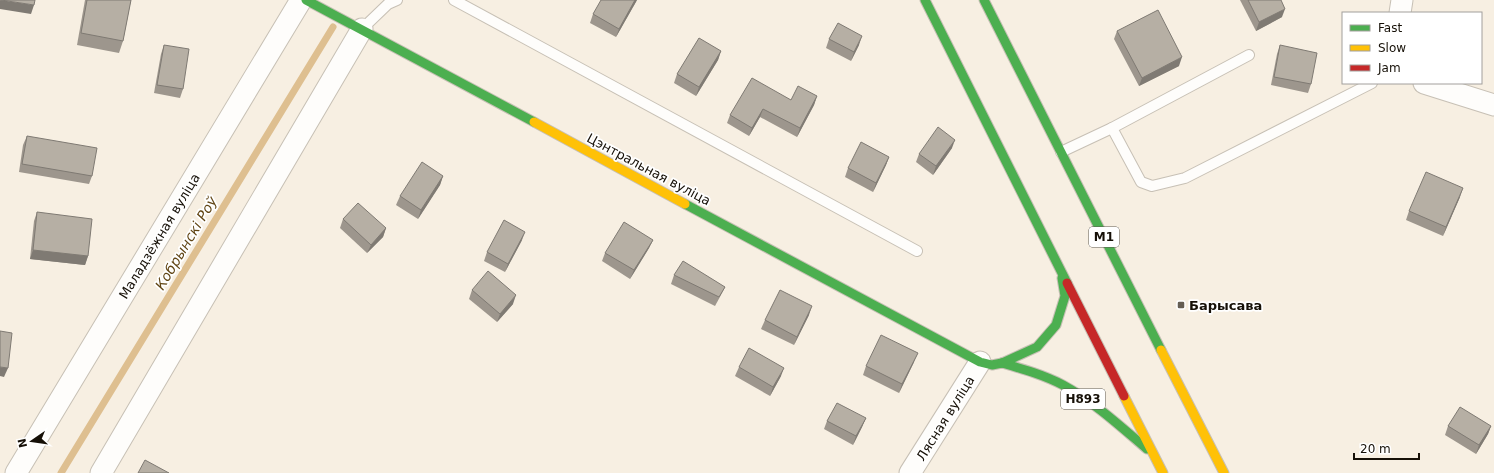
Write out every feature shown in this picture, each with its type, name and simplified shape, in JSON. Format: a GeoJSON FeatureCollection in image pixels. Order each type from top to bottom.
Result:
{"type":"FeatureCollection","features":[{"type":"Feature","properties":{"kind":"main road","name":"Цэнтральная вуліца"},"geometry":{"type":"LineString","coordinates":[[306,0],[980,362]]}},
{"type":"Feature","properties":{"kind":"main road"},"geometry":{"type":"LineString","coordinates":[[925,0],[1163,473]]}},
{"type":"Feature","properties":{"kind":"main road","name":"М1"},"geometry":{"type":"LineString","coordinates":[[984,0],[1224,473]]}},
{"type":"Feature","properties":{"kind":"main road","name":"Н893"},"geometry":{"type":"LineString","coordinates":[[980,362],[992,365],[1002,363],[1036,347],[1056,325],[1065,296],[1062,273]]}},
{"type":"Feature","properties":{"kind":"main road","name":"Н893"},"geometry":{"type":"LineString","coordinates":[[1002,363],[1038,374],[1063,385],[1122,428],[1154,454]]}},
{"type":"Feature","properties":{"kind":"street","name":"Маладзёжная вуліца"},"geometry":{"type":"LineString","coordinates":[[16,473],[302,0]]}},
{"type":"Feature","properties":{"kind":"street"},"geometry":{"type":"LineString","coordinates":[[1400,12],[1402,0]]}},
{"type":"Feature","properties":{"kind":"street"},"geometry":{"type":"LineString","coordinates":[[101,473],[362,29]]}},
{"type":"Feature","properties":{"kind":"street"},"geometry":{"type":"LineString","coordinates":[[1427,84],[1494,105]]}},
{"type":"Feature","properties":{"kind":"street","name":"Лясная вуліца"},"geometry":{"type":"LineString","coordinates":[[910,473],[980,362]]}},
{"type":"Feature","properties":{"kind":"lane"},"geometry":{"type":"LineString","coordinates":[[362,29],[388,4],[397,0]]}},
{"type":"Feature","properties":{"kind":"lane"},"geometry":{"type":"LineString","coordinates":[[454,0],[917,251]]}},
{"type":"Feature","properties":{"kind":"lane"},"geometry":{"type":"LineString","coordinates":[[1061,152],[1112,128],[1249,55]]}},
{"type":"Feature","properties":{"kind":"lane"},"geometry":{"type":"LineString","coordinates":[[1112,128],[1141,182],[1152,186],[1185,178],[1370,84]]}},
{"type":"Feature","properties":{"kind":"building"},"geometry":{"type":"Polygon","coordinates":[[[1,0],[35,0],[34,5],[1,0]]]}},
{"type":"Feature","properties":{"kind":"building"},"geometry":{"type":"Polygon","coordinates":[[[87,0],[131,0],[123,41],[81,33],[87,0]]]}},
{"type":"Feature","properties":{"kind":"building"},"geometry":{"type":"Polygon","coordinates":[[[601,0],[635,0],[619,29],[593,14],[601,0]]]}},
{"type":"Feature","properties":{"kind":"building"},"geometry":{"type":"Polygon","coordinates":[[[1248,0],[1281,0],[1285,9],[1259,22],[1248,0]]]}},
{"type":"Feature","properties":{"kind":"building"},"geometry":{"type":"Polygon","coordinates":[[[1158,10],[1182,57],[1142,78],[1117,31],[1158,10]]]}},
{"type":"Feature","properties":{"kind":"building"},"geometry":{"type":"Polygon","coordinates":[[[838,23],[862,36],[854,52],[829,39],[838,23]]]}},
{"type":"Feature","properties":{"kind":"building"},"geometry":{"type":"Polygon","coordinates":[[[699,38],[721,51],[699,87],[677,74],[699,38]]]}},
{"type":"Feature","properties":{"kind":"building"},"geometry":{"type":"Polygon","coordinates":[[[164,45],[189,49],[183,89],[157,85],[164,45]]]}},
{"type":"Feature","properties":{"kind":"building"},"geometry":{"type":"Polygon","coordinates":[[[1280,45],[1317,53],[1311,84],[1274,77],[1280,45]]]}},
{"type":"Feature","properties":{"kind":"building"},"geometry":{"type":"Polygon","coordinates":[[[752,78],[791,100],[798,86],[817,96],[800,128],[763,109],[752,128],[730,115],[752,78]]]}},
{"type":"Feature","properties":{"kind":"building"},"geometry":{"type":"Polygon","coordinates":[[[938,127],[955,140],[936,166],[919,154],[938,127]]]}},
{"type":"Feature","properties":{"kind":"building"},"geometry":{"type":"Polygon","coordinates":[[[27,136],[97,148],[92,176],[22,164],[27,136]]]}},
{"type":"Feature","properties":{"kind":"building"},"geometry":{"type":"Polygon","coordinates":[[[861,142],[889,157],[876,183],[848,168],[861,142]]]}},
{"type":"Feature","properties":{"kind":"building"},"geometry":{"type":"Polygon","coordinates":[[[422,162],[443,176],[421,210],[400,196],[422,162]]]}},
{"type":"Feature","properties":{"kind":"building"},"geometry":{"type":"Polygon","coordinates":[[[1426,172],[1463,188],[1446,227],[1409,211],[1426,172]]]}},
{"type":"Feature","properties":{"kind":"building"},"geometry":{"type":"Polygon","coordinates":[[[358,203],[386,228],[371,245],[343,219],[358,203]]]}},
{"type":"Feature","properties":{"kind":"building"},"geometry":{"type":"Polygon","coordinates":[[[37,212],[92,219],[88,256],[33,250],[37,212]]]}},
{"type":"Feature","properties":{"kind":"building"},"geometry":{"type":"Polygon","coordinates":[[[504,220],[525,232],[508,264],[487,252],[504,220]]]}},
{"type":"Feature","properties":{"kind":"building"},"geometry":{"type":"Polygon","coordinates":[[[624,222],[653,240],[634,270],[605,253],[624,222]]]}},
{"type":"Feature","properties":{"kind":"building"},"geometry":{"type":"Polygon","coordinates":[[[683,261],[725,287],[719,297],[674,275],[683,261]]]}},
{"type":"Feature","properties":{"kind":"building"},"geometry":{"type":"Polygon","coordinates":[[[488,271],[516,295],[500,314],[472,290],[488,271]]]}},
{"type":"Feature","properties":{"kind":"building"},"geometry":{"type":"Polygon","coordinates":[[[780,290],[812,306],[797,337],[765,320],[780,290]]]}},
{"type":"Feature","properties":{"kind":"building"},"geometry":{"type":"Polygon","coordinates":[[[0,331],[12,333],[8,368],[0,367],[0,331]]]}},
{"type":"Feature","properties":{"kind":"building"},"geometry":{"type":"Polygon","coordinates":[[[881,335],[918,353],[902,384],[866,366],[881,335]]]}},
{"type":"Feature","properties":{"kind":"building"},"geometry":{"type":"Polygon","coordinates":[[[749,348],[784,368],[773,387],[739,367],[749,348]]]}},
{"type":"Feature","properties":{"kind":"building"},"geometry":{"type":"Polygon","coordinates":[[[837,403],[866,418],[856,436],[827,421],[837,403]]]}},
{"type":"Feature","properties":{"kind":"building"},"geometry":{"type":"Polygon","coordinates":[[[1460,407],[1491,426],[1479,445],[1448,426],[1460,407]]]}},
{"type":"Feature","properties":{"kind":"building"},"geometry":{"type":"Polygon","coordinates":[[[145,460],[169,473],[138,473],[145,460]]]}},
{"type":"Feature","properties":{"kind":"waterway","name":"Кобрынскі Роў"},"geometry":{"type":"LineString","coordinates":[[61,473],[333,27]]}},
{"type":"Feature","properties":{"kind":"traffic: fast"},"geometry":{"type":"LineString","coordinates":[[306,0],[534,122]]}},
{"type":"Feature","properties":{"kind":"traffic: fast"},"geometry":{"type":"LineString","coordinates":[[925,0],[1067,283]]}},
{"type":"Feature","properties":{"kind":"traffic: fast"},"geometry":{"type":"LineString","coordinates":[[984,0],[1161,350]]}},
{"type":"Feature","properties":{"kind":"traffic: fast"},"geometry":{"type":"LineString","coordinates":[[685,204],[980,362],[992,365],[1002,363]]}},
{"type":"Feature","properties":{"kind":"traffic: fast"},"geometry":{"type":"LineString","coordinates":[[1002,363],[1037,347],[1056,325],[1065,296],[1062,278]]}},
{"type":"Feature","properties":{"kind":"traffic: fast"},"geometry":{"type":"LineString","coordinates":[[1002,363],[1026,370],[1063,385],[1085,399],[1147,449]]}},
{"type":"Feature","properties":{"kind":"traffic: slow"},"geometry":{"type":"LineString","coordinates":[[534,122],[685,204]]}},
{"type":"Feature","properties":{"kind":"traffic: slow"},"geometry":{"type":"LineString","coordinates":[[1161,350],[1224,473]]}},
{"type":"Feature","properties":{"kind":"traffic: slow"},"geometry":{"type":"LineString","coordinates":[[1124,396],[1163,473]]}},
{"type":"Feature","properties":{"kind":"traffic: jam"},"geometry":{"type":"LineString","coordinates":[[1067,283],[1124,396]]}},
{"type":"Feature","properties":{"kind":"place","name":"Барысава"},"geometry":{"type":"Point","coordinates":[1181,305]}}]}
